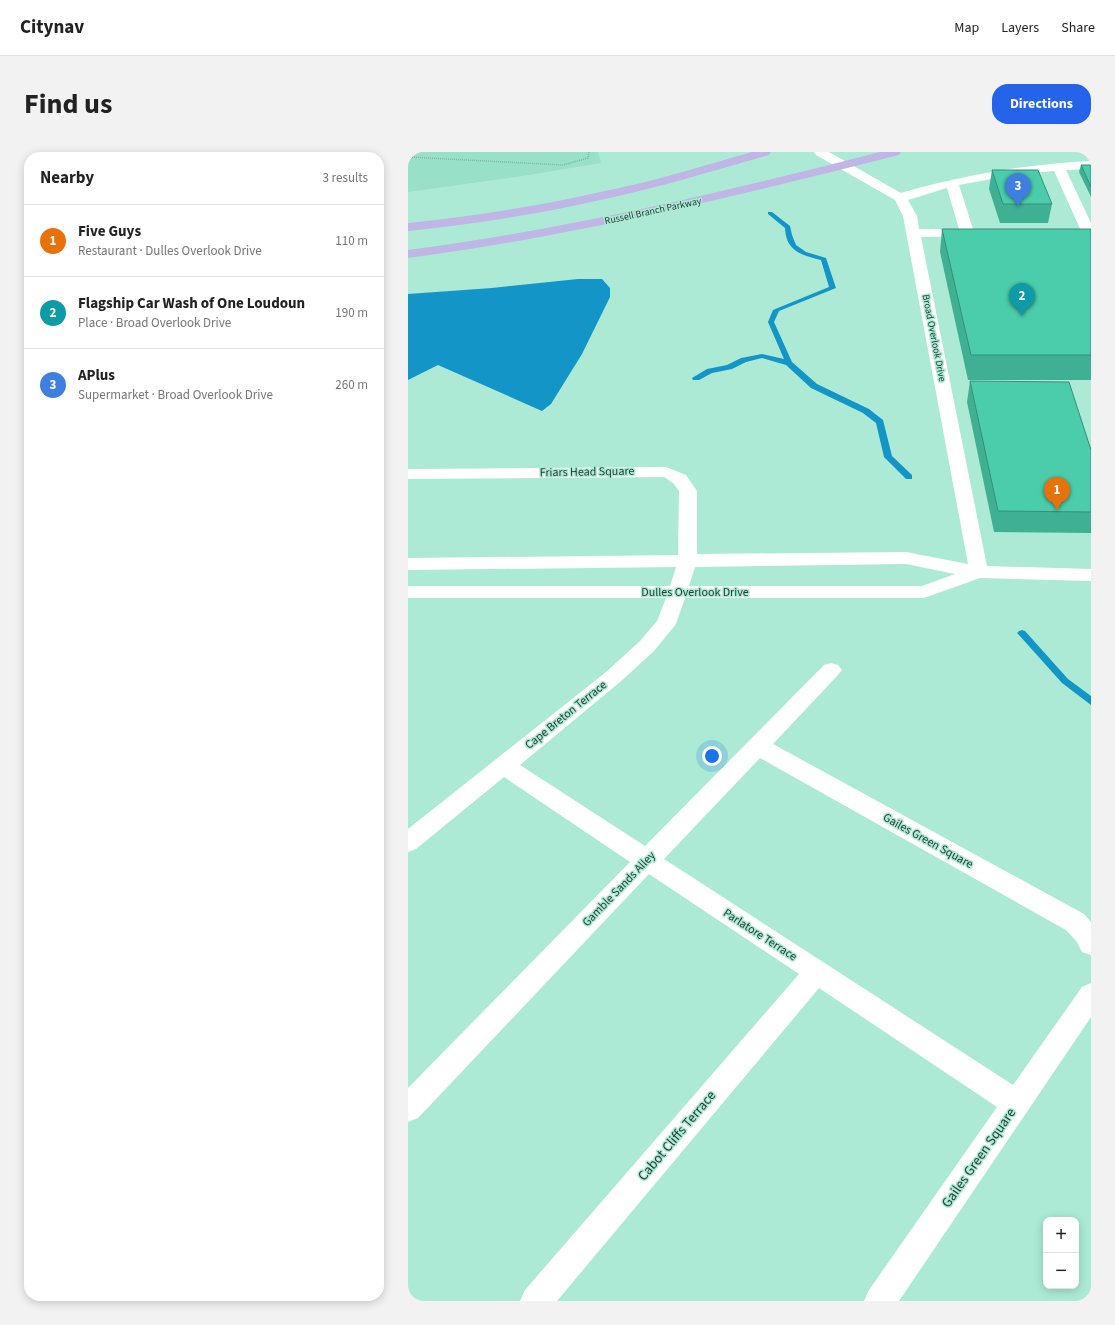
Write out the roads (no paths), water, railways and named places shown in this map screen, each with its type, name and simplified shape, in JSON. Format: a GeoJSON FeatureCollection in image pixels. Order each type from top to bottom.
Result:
{"type":"FeatureCollection","features":[{"type":"Feature","properties":{"kind":"main road"},"geometry":{"type":"LineString","coordinates":[[408,227],[455,222],[583,200],[640,187],[765,152]]}},
{"type":"Feature","properties":{"kind":"main road","name":"Russell Branch Parkway"},"geometry":{"type":"LineString","coordinates":[[408,254],[497,242],[682,206],[895,152]]}},
{"type":"Feature","properties":{"kind":"street"},"geometry":{"type":"LineString","coordinates":[[820,152],[841,166],[900,198],[952,183],[1005,172],[1058,166],[1091,165]]}},
{"type":"Feature","properties":{"kind":"street"},"geometry":{"type":"LineString","coordinates":[[1058,166],[1090,233],[1074,233]]}},
{"type":"Feature","properties":{"kind":"street"},"geometry":{"type":"LineString","coordinates":[[952,183],[966,233]]}},
{"type":"Feature","properties":{"kind":"street","name":"Broad Overlook Drive"},"geometry":{"type":"LineString","coordinates":[[900,198],[910,216],[914,233],[979,572]]}},
{"type":"Feature","properties":{"kind":"street"},"geometry":{"type":"LineString","coordinates":[[914,233],[982,233]]}},
{"type":"Feature","properties":{"kind":"street","name":"Friars Head Square"},"geometry":{"type":"LineString","coordinates":[[408,474],[666,472],[685,483],[688,491],[687,561]]}},
{"type":"Feature","properties":{"kind":"street","name":"Dulles Overlook Drive"},"geometry":{"type":"LineString","coordinates":[[408,564],[906,558],[979,572],[1091,575]]}},
{"type":"Feature","properties":{"kind":"street","name":"Cape Breton Terrace"},"geometry":{"type":"LineString","coordinates":[[408,842],[613,677],[647,646],[666,624],[678,592],[687,561]]}},
{"type":"Feature","properties":{"kind":"street","name":"Dulles Overlook Drive"},"geometry":{"type":"LineString","coordinates":[[408,592],[924,592],[979,572]]}},
{"type":"Feature","properties":{"kind":"street","name":"Gamble Sands Alley"},"geometry":{"type":"LineString","coordinates":[[408,1108],[831,670]]}},
{"type":"Feature","properties":{"kind":"street","name":"Gailes Green Square"},"geometry":{"type":"LineString","coordinates":[[757,746],[1075,922],[1086,934],[1091,944]]}},
{"type":"Feature","properties":{"kind":"street","name":"Parlatore Terrace"},"geometry":{"type":"LineString","coordinates":[[504,765],[1017,1104]]}},
{"type":"Feature","properties":{"kind":"street","name":"Cabot Cliffs Terrace"},"geometry":{"type":"LineString","coordinates":[[536,1301],[817,972]]}},
{"type":"Feature","properties":{"kind":"street","name":"Gailes Green Square"},"geometry":{"type":"LineString","coordinates":[[880,1301],[1091,996]]}},
{"type":"Feature","properties":{"kind":"water"},"geometry":{"type":"Polygon","coordinates":[[[578,279],[602,279],[610,288],[610,297],[582,354],[551,404],[542,411],[438,365],[408,380],[408,294],[492,288],[578,279]]]}},
{"type":"Feature","properties":{"kind":"waterway"},"geometry":{"type":"LineString","coordinates":[[770,213],[788,227],[790,241],[798,250],[824,259],[833,288],[776,310],[771,322],[789,363]]}},
{"type":"Feature","properties":{"kind":"waterway"},"geometry":{"type":"LineString","coordinates":[[696,378],[710,371],[729,367],[744,360],[762,356],[789,363]]}},
{"type":"Feature","properties":{"kind":"waterway"},"geometry":{"type":"LineString","coordinates":[[789,363],[814,386],[866,411],[880,422],[888,457],[909,477]]}},
{"type":"Feature","properties":{"kind":"waterway"},"geometry":{"type":"LineString","coordinates":[[1022,633],[1065,681],[1091,701]]}},
{"type":"Feature","properties":{"kind":"place","name":"APlus"},"geometry":{"type":"Point","coordinates":[1018,206]}},
{"type":"Feature","properties":{"kind":"place","name":"Flagship Car Wash of One Loudoun"},"geometry":{"type":"Point","coordinates":[1022,316]}},
{"type":"Feature","properties":{"kind":"place","name":"Five Guys"},"geometry":{"type":"Point","coordinates":[1057,510]}}]}
